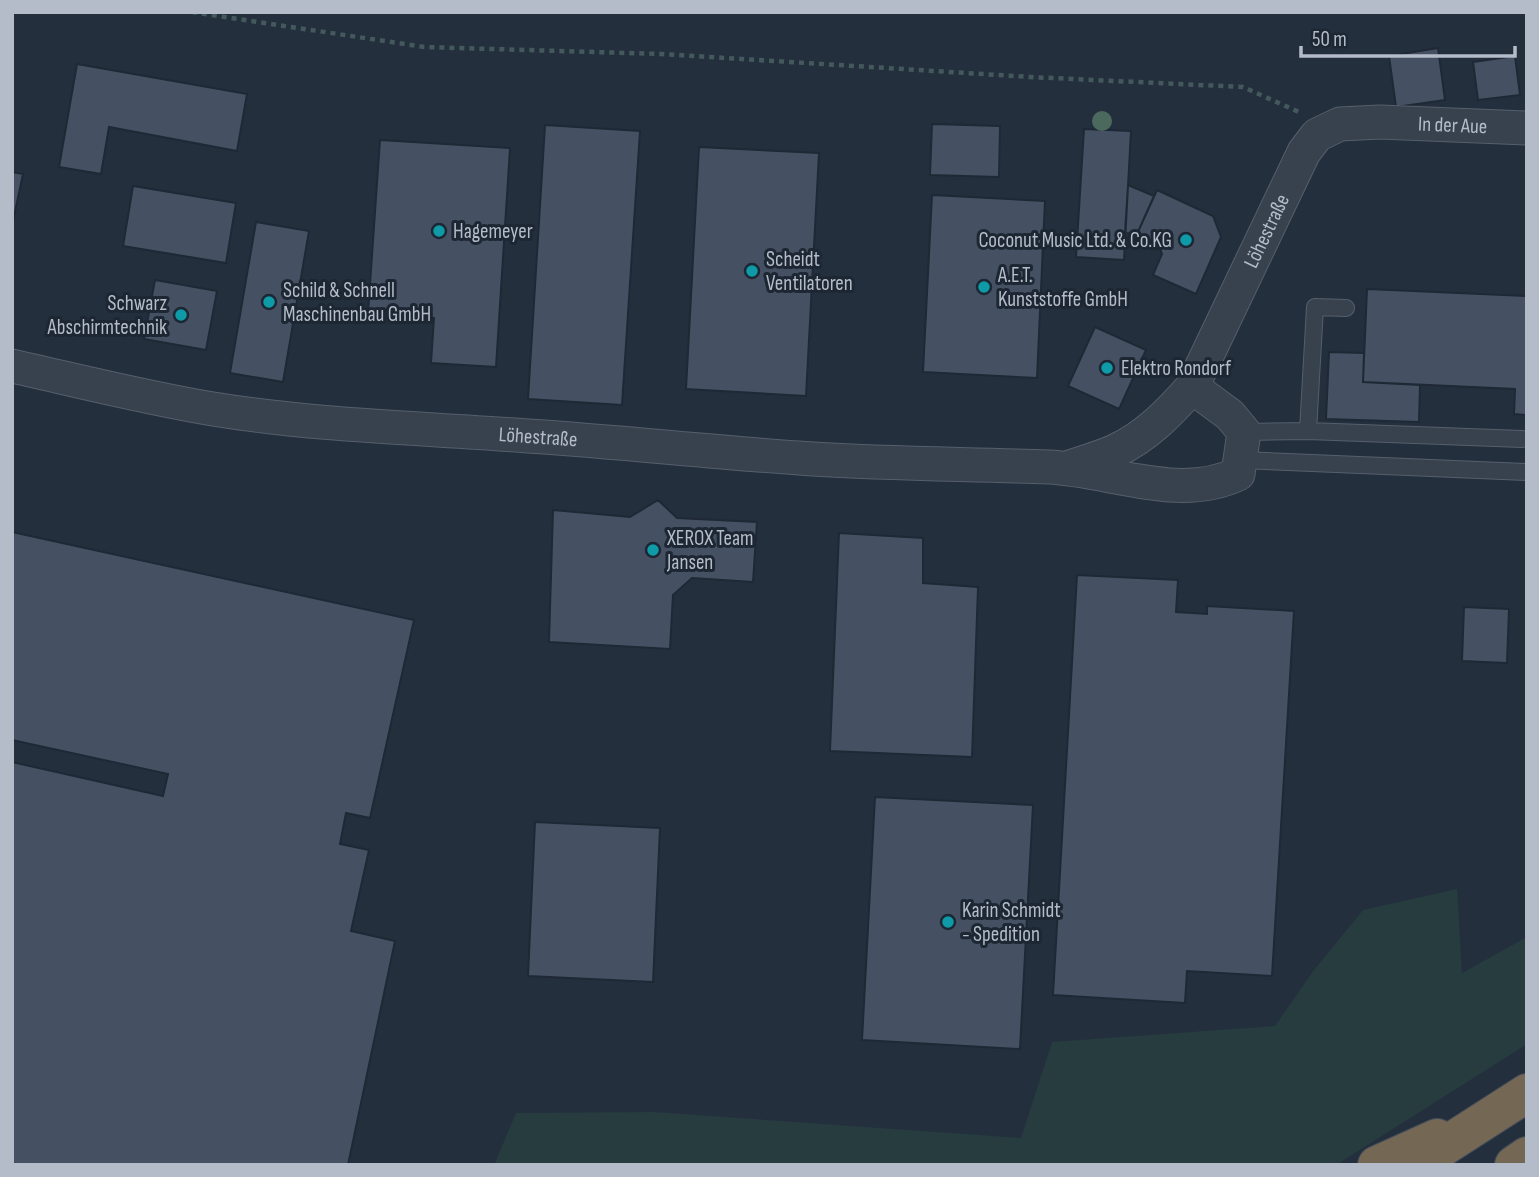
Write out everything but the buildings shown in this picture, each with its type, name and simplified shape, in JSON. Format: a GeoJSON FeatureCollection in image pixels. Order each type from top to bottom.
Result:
{"type":"FeatureCollection","features":[{"type":"Feature","properties":{"kind":"highway"},"geometry":{"type":"LineString","coordinates":[[1377,1165],[1512,1102]]}},
{"type":"Feature","properties":{"kind":"highway"},"geometry":{"type":"LineString","coordinates":[[1415,1165],[1512,1102]]}},
{"type":"Feature","properties":{"kind":"highway"},"geometry":{"type":"LineString","coordinates":[[1514,1165],[1527,1156]]}},
{"type":"Feature","properties":{"kind":"street","name":"In der Aue"},"geometry":{"type":"LineString","coordinates":[[1317,135],[1340,124],[1380,122],[1527,128]]}},
{"type":"Feature","properties":{"kind":"street","name":"Löhestraße"},"geometry":{"type":"LineString","coordinates":[[1068,468],[1115,451],[1148,431],[1173,409],[1192,387],[1304,152],[1317,135]]}},
{"type":"Feature","properties":{"kind":"street","name":"Löhestraße"},"geometry":{"type":"LineString","coordinates":[[12,366],[212,408],[298,420],[815,459],[1068,468],[1117,478],[1182,486],[1204,486],[1222,482],[1238,474],[1242,446]]}},
{"type":"Feature","properties":{"kind":"street"},"geometry":{"type":"LineString","coordinates":[[1192,387],[1230,415],[1242,446]]}},
{"type":"Feature","properties":{"kind":"lane"},"geometry":{"type":"LineString","coordinates":[[1308,431],[1315,307],[1346,309]]}},
{"type":"Feature","properties":{"kind":"lane"},"geometry":{"type":"LineString","coordinates":[[1242,446],[1308,431],[1522,439]]}},
{"type":"Feature","properties":{"kind":"lane"},"geometry":{"type":"LineString","coordinates":[[1242,446],[1527,472]]}},
{"type":"Feature","properties":{"kind":"path"},"geometry":{"type":"LineString","coordinates":[[192,12],[424,47],[662,54],[1030,78],[1243,87],[1300,112],[1317,135]]}},
{"type":"Feature","properties":{"kind":"green space"},"geometry":{"type":"Polygon","coordinates":[[[1457,889],[1462,973],[1527,937],[1527,1044],[1336,1165],[494,1165],[516,1113],[653,1112],[1021,1138],[1052,1042],[1275,1026],[1314,970],[1363,910],[1457,889]]]}},
{"type":"Feature","properties":{"kind":"place","name":"Hagemeyer"},"geometry":{"type":"Point","coordinates":[439,231]}},
{"type":"Feature","properties":{"kind":"place","name":"Coconut Music Ltd. & Co.KG"},"geometry":{"type":"Point","coordinates":[1186,240]}},
{"type":"Feature","properties":{"kind":"place","name":"Scheidt Ventilatoren"},"geometry":{"type":"Point","coordinates":[752,271]}},
{"type":"Feature","properties":{"kind":"place","name":"A.E.T. Kunststoffe GmbH"},"geometry":{"type":"Point","coordinates":[984,287]}},
{"type":"Feature","properties":{"kind":"place","name":"Schild & Schnell Maschinenbau GmbH"},"geometry":{"type":"Point","coordinates":[269,302]}},
{"type":"Feature","properties":{"kind":"place","name":"Schwarz Abschirmtechnik"},"geometry":{"type":"Point","coordinates":[181,315]}},
{"type":"Feature","properties":{"kind":"place","name":"Elektro Rondorf"},"geometry":{"type":"Point","coordinates":[1107,368]}},
{"type":"Feature","properties":{"kind":"place","name":"XEROX Team Jansen"},"geometry":{"type":"Point","coordinates":[653,550]}},
{"type":"Feature","properties":{"kind":"place","name":"Karin Schmidt - Spedition"},"geometry":{"type":"Point","coordinates":[948,922]}}]}
